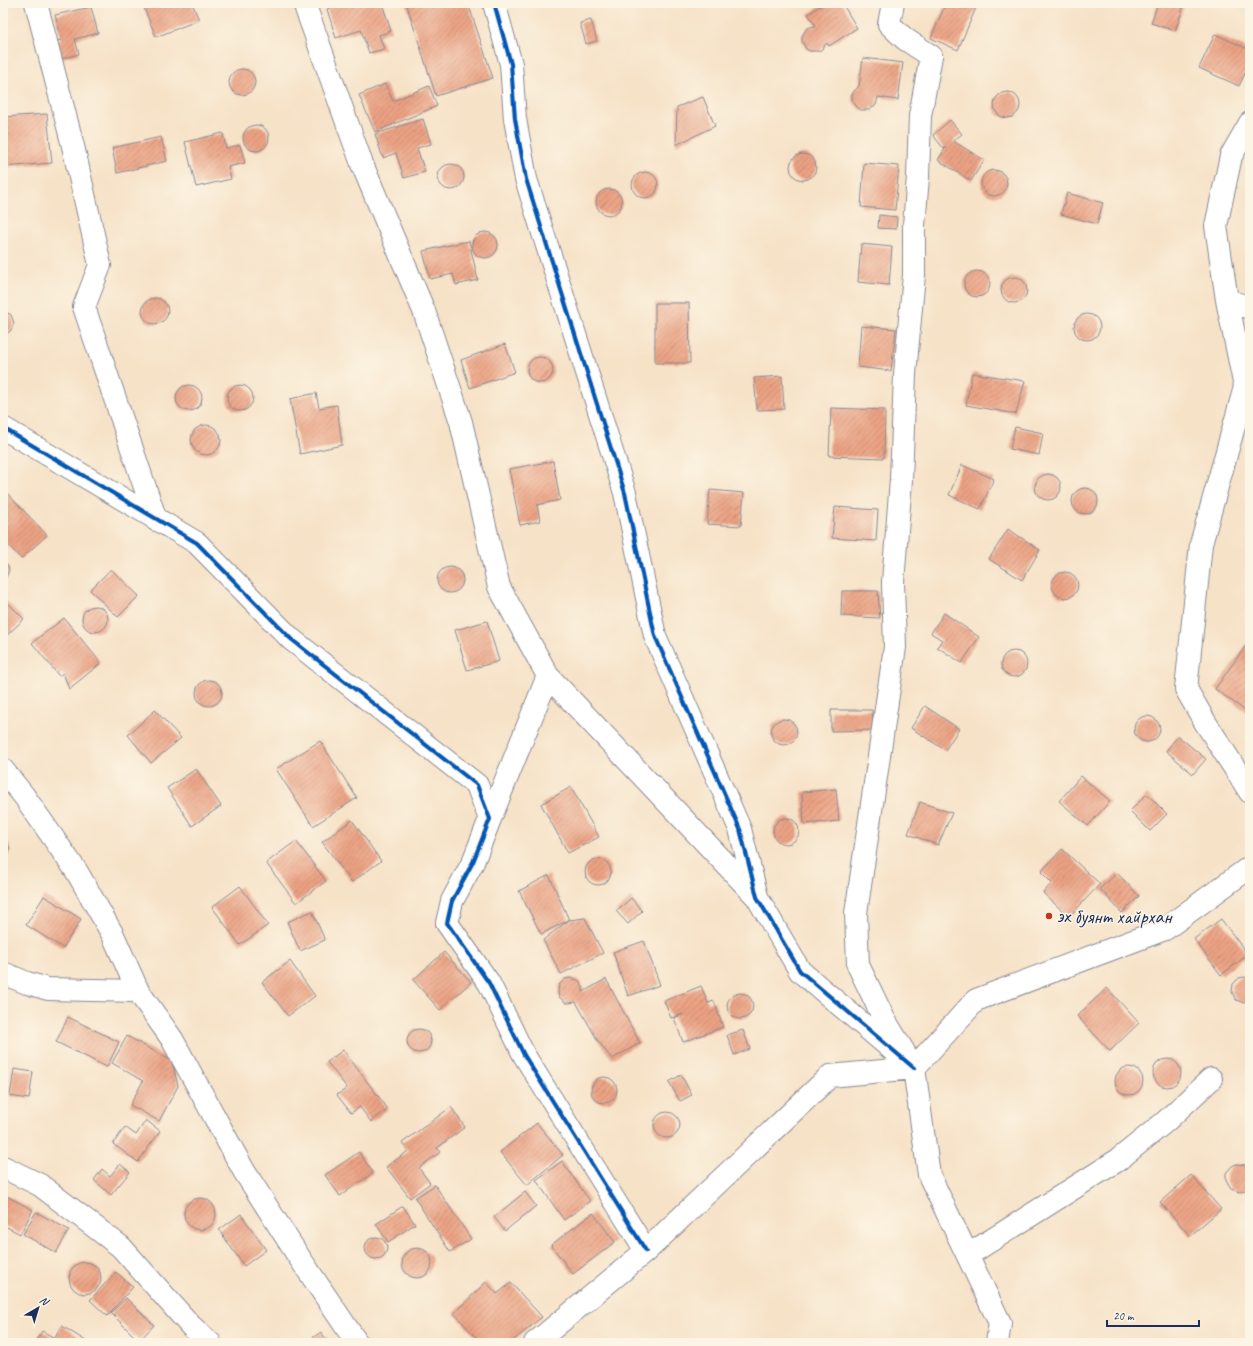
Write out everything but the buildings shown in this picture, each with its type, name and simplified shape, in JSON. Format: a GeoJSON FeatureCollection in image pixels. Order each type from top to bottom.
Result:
{"type":"FeatureCollection","features":[{"type":"Feature","properties":{"kind":"street"},"geometry":{"type":"LineString","coordinates":[[36,3],[100,265],[84,307],[156,520]]}},
{"type":"Feature","properties":{"kind":"street"},"geometry":{"type":"LineString","coordinates":[[304,3],[362,164],[427,318],[461,422],[499,587],[548,676],[757,897],[800,971],[914,1068]]}},
{"type":"Feature","properties":{"kind":"street"},"geometry":{"type":"LineString","coordinates":[[494,3],[511,64],[515,119],[526,179],[561,286],[625,493],[655,636],[740,829],[757,897]]}},
{"type":"Feature","properties":{"kind":"street"},"geometry":{"type":"LineString","coordinates":[[893,3],[889,24],[905,39],[931,56],[920,116],[918,177],[914,225],[914,275],[905,374],[901,480],[893,582],[895,648],[856,913],[858,965],[884,1019],[914,1068],[929,1175],[1000,1323],[996,1343]]}},
{"type":"Feature","properties":{"kind":"street"},"geometry":{"type":"LineString","coordinates":[[1250,123],[1231,156],[1216,226],[1227,300],[1245,386],[1201,544],[1186,689],[1205,722],[1250,792]]}},
{"type":"Feature","properties":{"kind":"street"},"geometry":{"type":"LineString","coordinates":[[1227,300],[1250,308]]}},
{"type":"Feature","properties":{"kind":"street"},"geometry":{"type":"LineString","coordinates":[[3,428],[197,543],[291,639],[477,785],[490,819]]}},
{"type":"Feature","properties":{"kind":"street"},"geometry":{"type":"LineString","coordinates":[[548,676],[473,862],[452,901],[447,922],[489,983],[524,1055],[646,1251]]}},
{"type":"Feature","properties":{"kind":"street"},"geometry":{"type":"LineString","coordinates":[[3,770],[24,796],[77,872],[113,935],[138,992],[172,1039],[244,1171],[297,1254],[357,1343]]}},
{"type":"Feature","properties":{"kind":"street"},"geometry":{"type":"LineString","coordinates":[[536,1343],[646,1251],[830,1076],[914,1068],[976,1000],[1165,929],[1250,867]]}},
{"type":"Feature","properties":{"kind":"street"},"geometry":{"type":"LineString","coordinates":[[3,973],[27,983],[48,989],[138,992]]}},
{"type":"Feature","properties":{"kind":"street"},"geometry":{"type":"LineString","coordinates":[[968,1255],[1118,1160],[1164,1122],[1211,1079]]}},
{"type":"Feature","properties":{"kind":"street"},"geometry":{"type":"LineString","coordinates":[[3,1167],[40,1185],[121,1247],[191,1326],[210,1343]]}},
{"type":"Feature","properties":{"kind":"cycle path"},"geometry":{"type":"LineString","coordinates":[[494,3],[511,64],[515,119],[526,179],[625,493],[655,636],[740,829],[757,897],[800,971],[914,1068]]}},
{"type":"Feature","properties":{"kind":"cycle path"},"geometry":{"type":"LineString","coordinates":[[3,428],[197,543],[291,639],[477,785],[490,819],[473,862],[452,901],[447,923],[489,983],[524,1055],[646,1251]]}},
{"type":"Feature","properties":{"kind":"place","name":"эх буянт хайрхан"},"geometry":{"type":"Point","coordinates":[1049,916]}}]}
